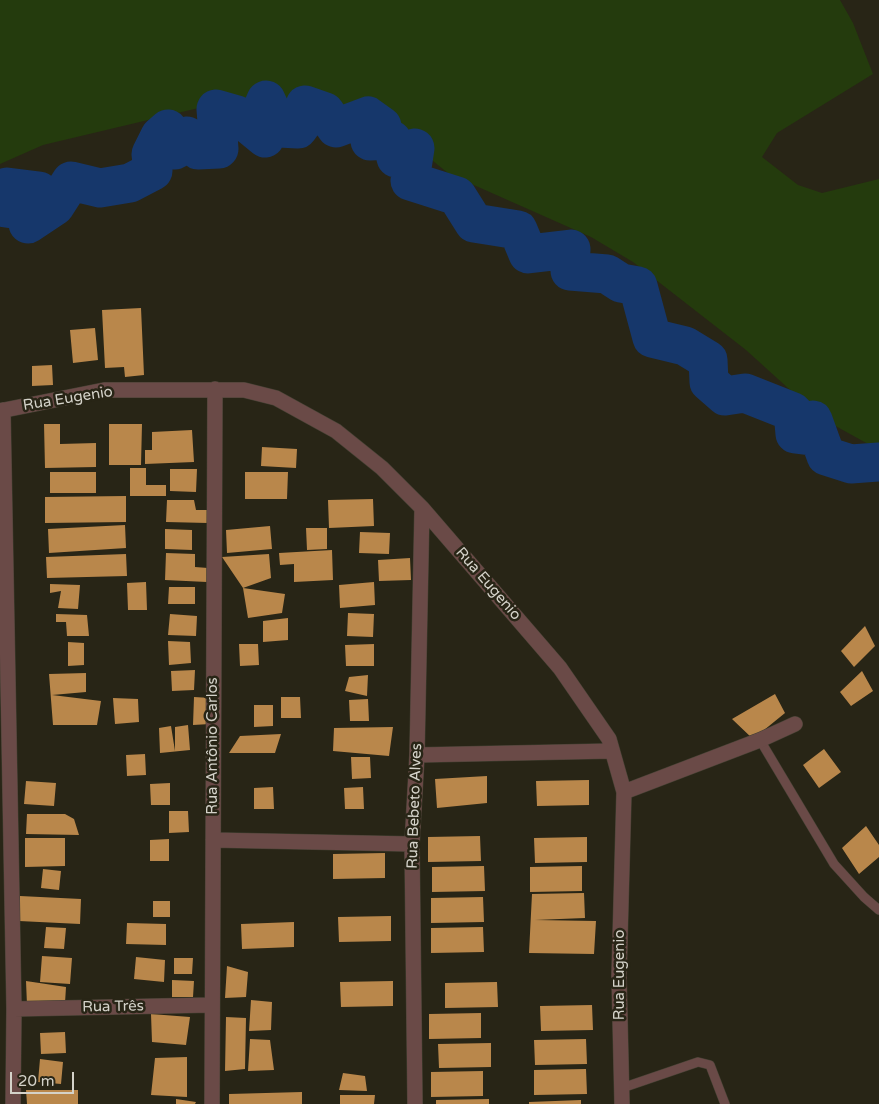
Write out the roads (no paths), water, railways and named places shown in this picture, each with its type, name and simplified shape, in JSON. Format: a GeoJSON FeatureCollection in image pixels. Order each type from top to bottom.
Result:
{"type":"FeatureCollection","features":[{"type":"Feature","properties":{"kind":"street","name":"Rua Antônio Carlos"},"geometry":{"type":"LineString","coordinates":[[212,1104],[215,389]]}},
{"type":"Feature","properties":{"kind":"street","name":"Rua Eugenio"},"geometry":{"type":"LineString","coordinates":[[1,410],[104,390],[244,390],[276,398],[320,421],[357,447],[382,468],[422,508],[560,668],[609,739],[624,792],[619,976],[622,1104]]}},
{"type":"Feature","properties":{"kind":"street"},"geometry":{"type":"LineString","coordinates":[[1,410],[14,1009],[13,1104]]}},
{"type":"Feature","properties":{"kind":"street","name":"Rua Bebeto Alves"},"geometry":{"type":"LineString","coordinates":[[415,1104],[412,844],[417,755],[422,508]]}},
{"type":"Feature","properties":{"kind":"street"},"geometry":{"type":"LineString","coordinates":[[624,792],[760,740],[795,724]]}},
{"type":"Feature","properties":{"kind":"street"},"geometry":{"type":"LineString","coordinates":[[417,755],[612,751]]}},
{"type":"Feature","properties":{"kind":"street"},"geometry":{"type":"LineString","coordinates":[[213,840],[412,844]]}},
{"type":"Feature","properties":{"kind":"street","name":"Rua Três"},"geometry":{"type":"LineString","coordinates":[[14,1009],[211,1005]]}},
{"type":"Feature","properties":{"kind":"lane"},"geometry":{"type":"LineString","coordinates":[[760,740],[834,864],[864,897],[879,910]]}},
{"type":"Feature","properties":{"kind":"lane"},"geometry":{"type":"LineString","coordinates":[[622,1088],[698,1062],[710,1065],[725,1104]]}},
{"type":"Feature","properties":{"kind":"waterway"},"geometry":{"type":"LineString","coordinates":[[0,207],[13,209],[7,187],[39,191],[28,224],[55,206],[71,181],[100,188],[130,183],[153,171],[151,154],[160,136],[168,129],[175,150],[187,136],[198,150],[219,149],[216,109],[237,115],[265,138],[260,114],[266,100],[279,128],[298,129],[306,118],[305,105],[325,112],[336,128],[368,116],[382,126],[370,141],[392,140],[396,158],[415,148],[410,181],[457,196],[474,223],[518,230],[528,254],[571,249],[570,271],[607,274],[621,283],[638,286],[652,338],[685,346],[708,360],[709,382],[725,396],[745,393],[793,412],[795,434],[811,436],[813,420],[826,456],[851,464],[879,462]]}}]}
